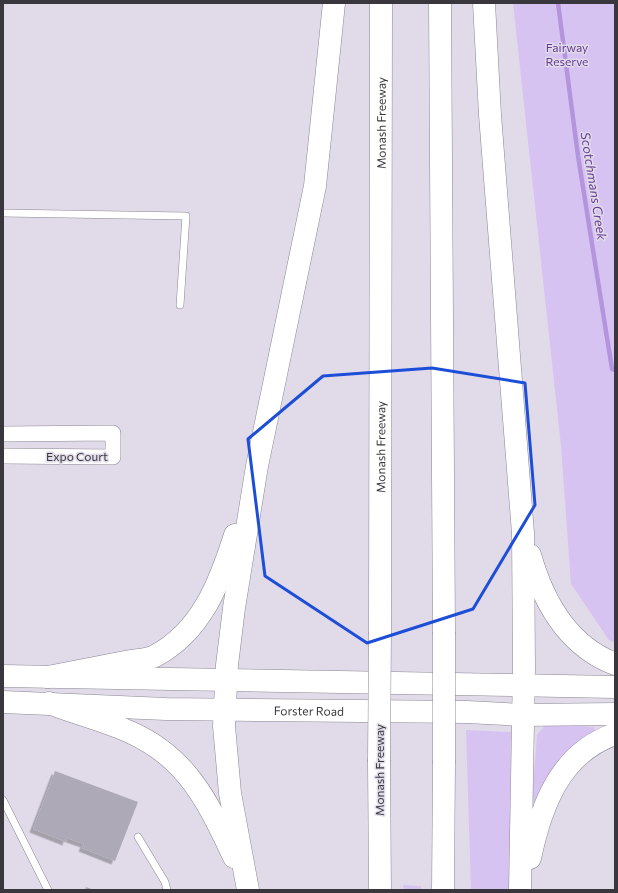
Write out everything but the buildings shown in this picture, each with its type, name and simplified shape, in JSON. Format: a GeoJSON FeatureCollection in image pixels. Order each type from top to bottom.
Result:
{"type":"FeatureCollection","features":[{"type":"Feature","properties":{"kind":"main road"},"geometry":{"type":"LineString","coordinates":[[247,886],[230,793],[224,726],[226,679],[234,608],[257,466],[315,186],[334,3]]}},
{"type":"Feature","properties":{"kind":"main road","name":"Monash Freeway"},"geometry":{"type":"LineString","coordinates":[[380,3],[380,890]]}},
{"type":"Feature","properties":{"kind":"main road"},"geometry":{"type":"LineString","coordinates":[[440,3],[444,632],[443,890]]}},
{"type":"Feature","properties":{"kind":"main road"},"geometry":{"type":"LineString","coordinates":[[484,3],[490,115],[523,533],[524,684],[520,890]]}},
{"type":"Feature","properties":{"kind":"main road"},"geometry":{"type":"LineString","coordinates":[[48,678],[154,656],[174,642],[191,627],[208,605],[225,564],[257,466]]}},
{"type":"Feature","properties":{"kind":"main road"},"geometry":{"type":"LineString","coordinates":[[523,533],[536,576],[555,616],[586,649],[615,664]]}},
{"type":"Feature","properties":{"kind":"main road"},"geometry":{"type":"LineString","coordinates":[[3,676],[48,678],[226,679],[524,684],[615,687]]}},
{"type":"Feature","properties":{"kind":"main road","name":"Forster Road"},"geometry":{"type":"LineString","coordinates":[[3,702],[166,709],[467,712],[523,715],[615,714]]}},
{"type":"Feature","properties":{"kind":"main road"},"geometry":{"type":"LineString","coordinates":[[49,703],[112,725],[147,740],[187,773],[200,790],[247,886]]}},
{"type":"Feature","properties":{"kind":"main road"},"geometry":{"type":"LineString","coordinates":[[523,890],[535,832],[549,793],[575,758],[588,748],[615,734]]}},
{"type":"Feature","properties":{"kind":"street","name":"Expo Court"},"geometry":{"type":"LineString","coordinates":[[3,434],[114,433],[113,457],[3,456]]}},
{"type":"Feature","properties":{"kind":"lane"},"geometry":{"type":"LineString","coordinates":[[3,213],[186,216],[180,305]]}},
{"type":"Feature","properties":{"kind":"lane"},"geometry":{"type":"LineString","coordinates":[[3,800],[48,890]]}},
{"type":"Feature","properties":{"kind":"lane"},"geometry":{"type":"LineString","coordinates":[[138,837],[164,882],[167,890]]}},
{"type":"Feature","properties":{"kind":"highlighted area"},"geometry":{"type":"Polygon","coordinates":[[[432,368],[525,383],[535,505],[473,609],[367,643],[265,576],[248,439],[323,376],[432,368]]]}},
{"type":"Feature","properties":{"kind":"green space","name":"Fairway Reserve"},"geometry":{"type":"Polygon","coordinates":[[[513,3],[615,3],[615,643],[609,640],[571,584],[561,446],[513,3]]]}},
{"type":"Feature","properties":{"kind":"green space"},"geometry":{"type":"Polygon","coordinates":[[[547,723],[594,727],[595,732],[538,803],[532,802],[537,735],[547,723]]]}},
{"type":"Feature","properties":{"kind":"green space"},"geometry":{"type":"Polygon","coordinates":[[[466,730],[511,732],[509,890],[471,890],[466,730]]]}},
{"type":"Feature","properties":{"kind":"green space"},"geometry":{"type":"Polygon","coordinates":[[[403,885],[421,886],[421,890],[404,890],[403,885]]]}},
{"type":"Feature","properties":{"kind":"waterway","name":"Scotchmans Creek"},"geometry":{"type":"LineString","coordinates":[[558,3],[578,156],[612,369],[615,370]]}}]}
